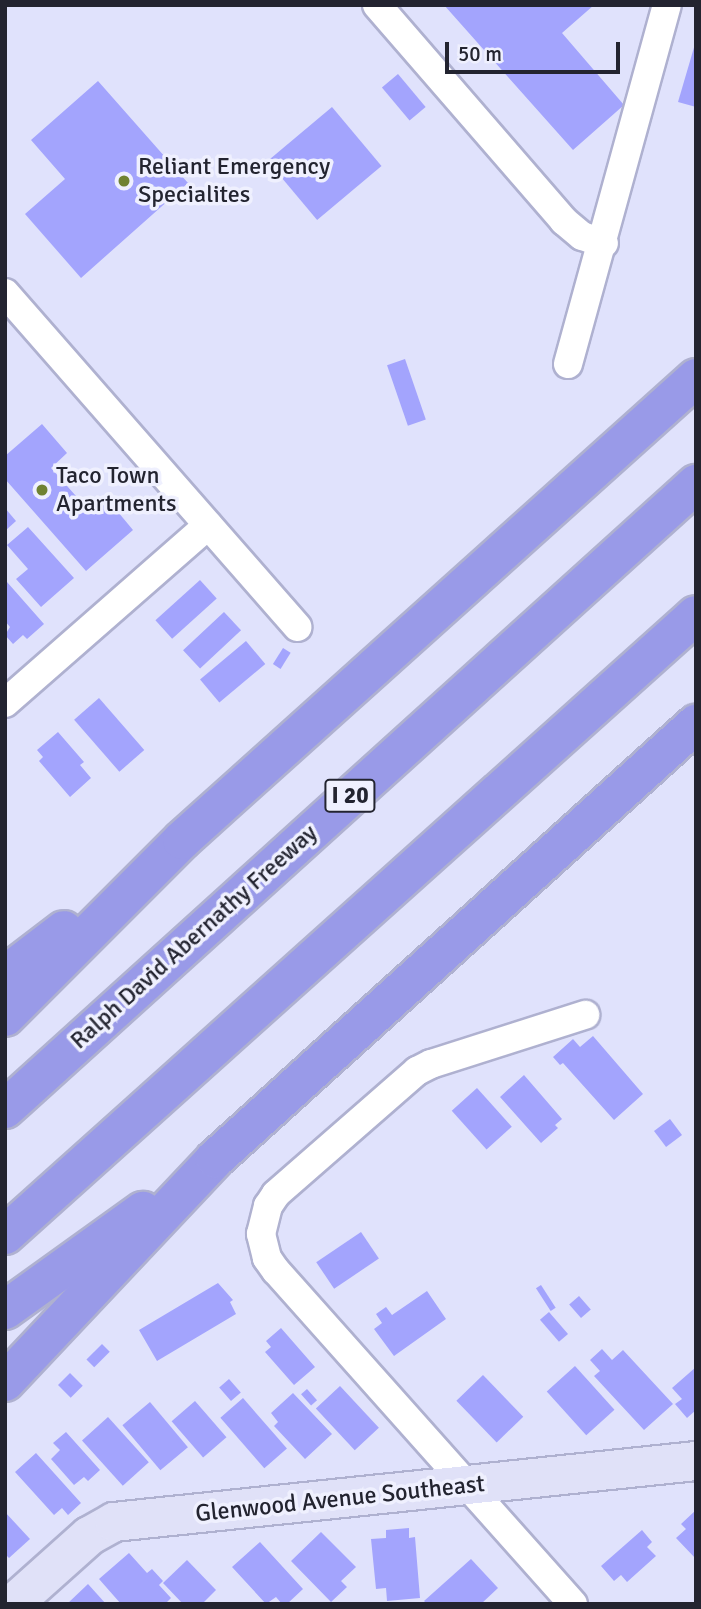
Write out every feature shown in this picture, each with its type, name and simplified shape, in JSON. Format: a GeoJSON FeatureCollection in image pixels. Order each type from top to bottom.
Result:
{"type":"FeatureCollection","features":[{"type":"Feature","properties":{"kind":"highway"},"geometry":{"type":"LineString","coordinates":[[5,1017],[183,840],[696,377]]}},
{"type":"Feature","properties":{"kind":"highway","name":"Ralph David Abernathy Freeway"},"geometry":{"type":"LineString","coordinates":[[5,1109],[696,484]]}},
{"type":"Feature","properties":{"kind":"highway"},"geometry":{"type":"LineString","coordinates":[[5,1235],[696,615]]}},
{"type":"Feature","properties":{"kind":"highway"},"geometry":{"type":"LineString","coordinates":[[5,1381],[215,1159],[696,724]]}},
{"type":"Feature","properties":{"kind":"highway"},"geometry":{"type":"LineString","coordinates":[[5,975],[183,840]]}},
{"type":"Feature","properties":{"kind":"highway"},"geometry":{"type":"LineString","coordinates":[[5,1310],[215,1159]]}},
{"type":"Feature","properties":{"kind":"street"},"geometry":{"type":"LineString","coordinates":[[377,5],[564,221],[582,236],[604,243]]}},
{"type":"Feature","properties":{"kind":"street"},"geometry":{"type":"LineString","coordinates":[[568,365],[604,243],[667,5]]}},
{"type":"Feature","properties":{"kind":"street"},"geometry":{"type":"LineString","coordinates":[[5,293],[297,627]]}},
{"type":"Feature","properties":{"kind":"street"},"geometry":{"type":"LineString","coordinates":[[5,703],[208,525]]}},
{"type":"Feature","properties":{"kind":"street"},"geometry":{"type":"LineString","coordinates":[[573,1604],[276,1271],[267,1258],[261,1234],[268,1206],[275,1194],[417,1071],[431,1064],[585,1015]]}},
{"type":"Feature","properties":{"kind":"street","name":"Glenwood Avenue Southeast"},"geometry":{"type":"LineString","coordinates":[[13,1604],[89,1536],[114,1522],[696,1461]]}},
{"type":"Feature","properties":{"kind":"building"},"geometry":{"type":"Polygon","coordinates":[[[444,5],[594,5],[562,33],[624,105],[573,150],[444,5]]]}},
{"type":"Feature","properties":{"kind":"building"},"geometry":{"type":"Polygon","coordinates":[[[696,44],[696,107],[678,102],[696,44]]]}},
{"type":"Feature","properties":{"kind":"building"},"geometry":{"type":"Polygon","coordinates":[[[398,74],[426,107],[410,120],[382,87],[398,74]]]}},
{"type":"Feature","properties":{"kind":"building","name":"Reliant Emergency Specialites"},"geometry":{"type":"Polygon","coordinates":[[[98,81],[188,183],[81,278],[25,214],[65,179],[31,140],[98,81]]]}},
{"type":"Feature","properties":{"kind":"building"},"geometry":{"type":"Polygon","coordinates":[[[332,107],[381,166],[317,220],[268,161],[332,107]]]}},
{"type":"Feature","properties":{"kind":"building"},"geometry":{"type":"Polygon","coordinates":[[[405,359],[426,420],[408,426],[387,365],[405,359]]]}},
{"type":"Feature","properties":{"kind":"building","name":"Taco Town Apartments"},"geometry":{"type":"Polygon","coordinates":[[[42,424],[67,453],[51,468],[92,514],[108,500],[133,530],[86,571],[5,479],[5,456],[42,424]]]}},
{"type":"Feature","properties":{"kind":"building"},"geometry":{"type":"Polygon","coordinates":[[[5,508],[16,521],[5,531],[5,508]]]}},
{"type":"Feature","properties":{"kind":"building"},"geometry":{"type":"Polygon","coordinates":[[[28,527],[74,578],[41,607],[16,579],[28,569],[7,545],[28,527]]]}},
{"type":"Feature","properties":{"kind":"building"},"geometry":{"type":"Polygon","coordinates":[[[200,580],[217,599],[172,639],[155,620],[200,580]]]}},
{"type":"Feature","properties":{"kind":"building"},"geometry":{"type":"Polygon","coordinates":[[[7,582],[44,624],[27,639],[23,635],[13,644],[5,635],[10,627],[5,621],[7,582]]]}},
{"type":"Feature","properties":{"kind":"building"},"geometry":{"type":"Polygon","coordinates":[[[224,612],[241,630],[200,668],[183,650],[224,612]]]}},
{"type":"Feature","properties":{"kind":"building"},"geometry":{"type":"Polygon","coordinates":[[[246,641],[265,664],[219,703],[200,680],[246,641]]]}},
{"type":"Feature","properties":{"kind":"building"},"geometry":{"type":"Polygon","coordinates":[[[283,648],[291,653],[281,669],[273,664],[283,648]]]}},
{"type":"Feature","properties":{"kind":"building"},"geometry":{"type":"Polygon","coordinates":[[[99,698],[144,750],[119,772],[74,720],[99,698]]]}},
{"type":"Feature","properties":{"kind":"building"},"geometry":{"type":"Polygon","coordinates":[[[58,732],[84,762],[80,765],[91,778],[70,797],[39,761],[43,757],[37,750],[58,732]]]}},
{"type":"Feature","properties":{"kind":"building"},"geometry":{"type":"Polygon","coordinates":[[[593,1036],[643,1094],[614,1120],[563,1063],[560,1065],[553,1057],[573,1039],[580,1047],[593,1036]]]}},
{"type":"Feature","properties":{"kind":"building"},"geometry":{"type":"Polygon","coordinates":[[[524,1075],[562,1119],[555,1125],[558,1128],[541,1143],[500,1097],[524,1075]]]}},
{"type":"Feature","properties":{"kind":"building"},"geometry":{"type":"Polygon","coordinates":[[[477,1088],[512,1127],[487,1149],[452,1111],[477,1088]]]}},
{"type":"Feature","properties":{"kind":"building"},"geometry":{"type":"Polygon","coordinates":[[[670,1119],[682,1135],[666,1147],[654,1131],[670,1119]]]}},
{"type":"Feature","properties":{"kind":"building"},"geometry":{"type":"Polygon","coordinates":[[[361,1232],[379,1259],[334,1289],[316,1262],[361,1232]]]}},
{"type":"Feature","properties":{"kind":"building"},"geometry":{"type":"Polygon","coordinates":[[[218,1283],[233,1300],[230,1302],[236,1314],[157,1361],[139,1330],[218,1283]]]}},
{"type":"Feature","properties":{"kind":"building"},"geometry":{"type":"Polygon","coordinates":[[[541,1285],[556,1308],[551,1311],[536,1288],[541,1285]]]}},
{"type":"Feature","properties":{"kind":"building"},"geometry":{"type":"Polygon","coordinates":[[[427,1291],[446,1319],[394,1356],[374,1329],[382,1323],[376,1314],[386,1307],[392,1315],[427,1291]]]}},
{"type":"Feature","properties":{"kind":"building"},"geometry":{"type":"Polygon","coordinates":[[[579,1296],[591,1310],[581,1318],[569,1305],[579,1296]]]}},
{"type":"Feature","properties":{"kind":"building"},"geometry":{"type":"Polygon","coordinates":[[[549,1312],[568,1334],[559,1342],[540,1320],[549,1312]]]}},
{"type":"Feature","properties":{"kind":"building"},"geometry":{"type":"Polygon","coordinates":[[[281,1328],[315,1367],[294,1385],[265,1352],[271,1347],[266,1341],[281,1328]]]}},
{"type":"Feature","properties":{"kind":"building"},"geometry":{"type":"Polygon","coordinates":[[[102,1344],[110,1352],[94,1367],[86,1360],[102,1344]]]}},
{"type":"Feature","properties":{"kind":"building"},"geometry":{"type":"Polygon","coordinates":[[[602,1349],[612,1360],[623,1350],[673,1404],[644,1430],[594,1376],[600,1371],[590,1360],[602,1349]]]}},
{"type":"Feature","properties":{"kind":"building"},"geometry":{"type":"Polygon","coordinates":[[[575,1366],[614,1410],[586,1435],[547,1391],[575,1366]]]}},
{"type":"Feature","properties":{"kind":"building"},"geometry":{"type":"Polygon","coordinates":[[[696,1367],[696,1410],[687,1418],[675,1404],[682,1399],[672,1388],[696,1367]]]}},
{"type":"Feature","properties":{"kind":"building"},"geometry":{"type":"Polygon","coordinates":[[[70,1373],[83,1386],[71,1398],[58,1385],[70,1373]]]}},
{"type":"Feature","properties":{"kind":"building"},"geometry":{"type":"Polygon","coordinates":[[[483,1375],[523,1417],[497,1442],[456,1401],[483,1375]]]}},
{"type":"Feature","properties":{"kind":"building"},"geometry":{"type":"Polygon","coordinates":[[[229,1379],[241,1393],[231,1401],[219,1388],[229,1379]]]}},
{"type":"Feature","properties":{"kind":"building"},"geometry":{"type":"Polygon","coordinates":[[[340,1386],[379,1428],[355,1450],[316,1409],[340,1386]]]}},
{"type":"Feature","properties":{"kind":"building"},"geometry":{"type":"Polygon","coordinates":[[[307,1389],[317,1400],[311,1406],[301,1394],[307,1389]]]}},
{"type":"Feature","properties":{"kind":"building"},"geometry":{"type":"Polygon","coordinates":[[[293,1393],[332,1434],[305,1459],[274,1426],[278,1422],[271,1413],[293,1393]]]}},
{"type":"Feature","properties":{"kind":"building"},"geometry":{"type":"Polygon","coordinates":[[[243,1398],[287,1449],[264,1468],[220,1418],[243,1398]]]}},
{"type":"Feature","properties":{"kind":"building"},"geometry":{"type":"Polygon","coordinates":[[[195,1401],[226,1437],[203,1458],[172,1421],[195,1401]]]}},
{"type":"Feature","properties":{"kind":"building"},"geometry":{"type":"Polygon","coordinates":[[[150,1402],[188,1447],[160,1470],[122,1425],[150,1402]]]}},
{"type":"Feature","properties":{"kind":"building"},"geometry":{"type":"Polygon","coordinates":[[[108,1417],[149,1462],[123,1486],[82,1440],[108,1417]]]}},
{"type":"Feature","properties":{"kind":"building"},"geometry":{"type":"Polygon","coordinates":[[[66,1432],[100,1470],[88,1481],[84,1477],[74,1485],[51,1459],[60,1450],[53,1443],[66,1432]]]}},
{"type":"Feature","properties":{"kind":"building"},"geometry":{"type":"Polygon","coordinates":[[[36,1453],[81,1503],[68,1515],[62,1508],[54,1515],[15,1472],[36,1453]]]}},
{"type":"Feature","properties":{"kind":"building"},"geometry":{"type":"Polygon","coordinates":[[[696,1510],[696,1559],[676,1538],[686,1529],[681,1524],[696,1510]]]}},
{"type":"Feature","properties":{"kind":"building"},"geometry":{"type":"Polygon","coordinates":[[[5,1512],[30,1539],[9,1558],[5,1554],[5,1512]]]}},
{"type":"Feature","properties":{"kind":"building"},"geometry":{"type":"Polygon","coordinates":[[[409,1528],[409,1538],[415,1537],[420,1598],[387,1601],[386,1588],[376,1589],[371,1539],[386,1538],[386,1530],[409,1528]]]}},
{"type":"Feature","properties":{"kind":"building"},"geometry":{"type":"Polygon","coordinates":[[[642,1530],[652,1542],[647,1547],[656,1556],[627,1582],[621,1575],[614,1581],[601,1566],[642,1530]]]}},
{"type":"Feature","properties":{"kind":"building"},"geometry":{"type":"Polygon","coordinates":[[[321,1532],[356,1567],[341,1581],[347,1587],[331,1602],[291,1561],[321,1532]]]}},
{"type":"Feature","properties":{"kind":"building"},"geometry":{"type":"Polygon","coordinates":[[[260,1542],[303,1589],[287,1604],[282,1604],[276,1597],[266,1604],[232,1567],[260,1542]]]}},
{"type":"Feature","properties":{"kind":"building"},"geometry":{"type":"Polygon","coordinates":[[[129,1553],[147,1573],[152,1569],[163,1581],[159,1585],[171,1598],[165,1604],[121,1604],[99,1579],[129,1553]]]}},
{"type":"Feature","properties":{"kind":"building"},"geometry":{"type":"Polygon","coordinates":[[[471,1559],[498,1588],[481,1604],[427,1604],[424,1601],[471,1559]]]}},
{"type":"Feature","properties":{"kind":"building"},"geometry":{"type":"Polygon","coordinates":[[[187,1560],[216,1590],[202,1604],[183,1604],[163,1583],[187,1560]]]}},
{"type":"Feature","properties":{"kind":"building"},"geometry":{"type":"Polygon","coordinates":[[[88,1584],[106,1604],[67,1604],[88,1584]]]}},
{"type":"Feature","properties":{"kind":"place","name":"Reliant Emergency Specialites"},"geometry":{"type":"Point","coordinates":[124,181]}},
{"type":"Feature","properties":{"kind":"place","name":"Taco Town Apartments"},"geometry":{"type":"Point","coordinates":[42,490]}}]}
